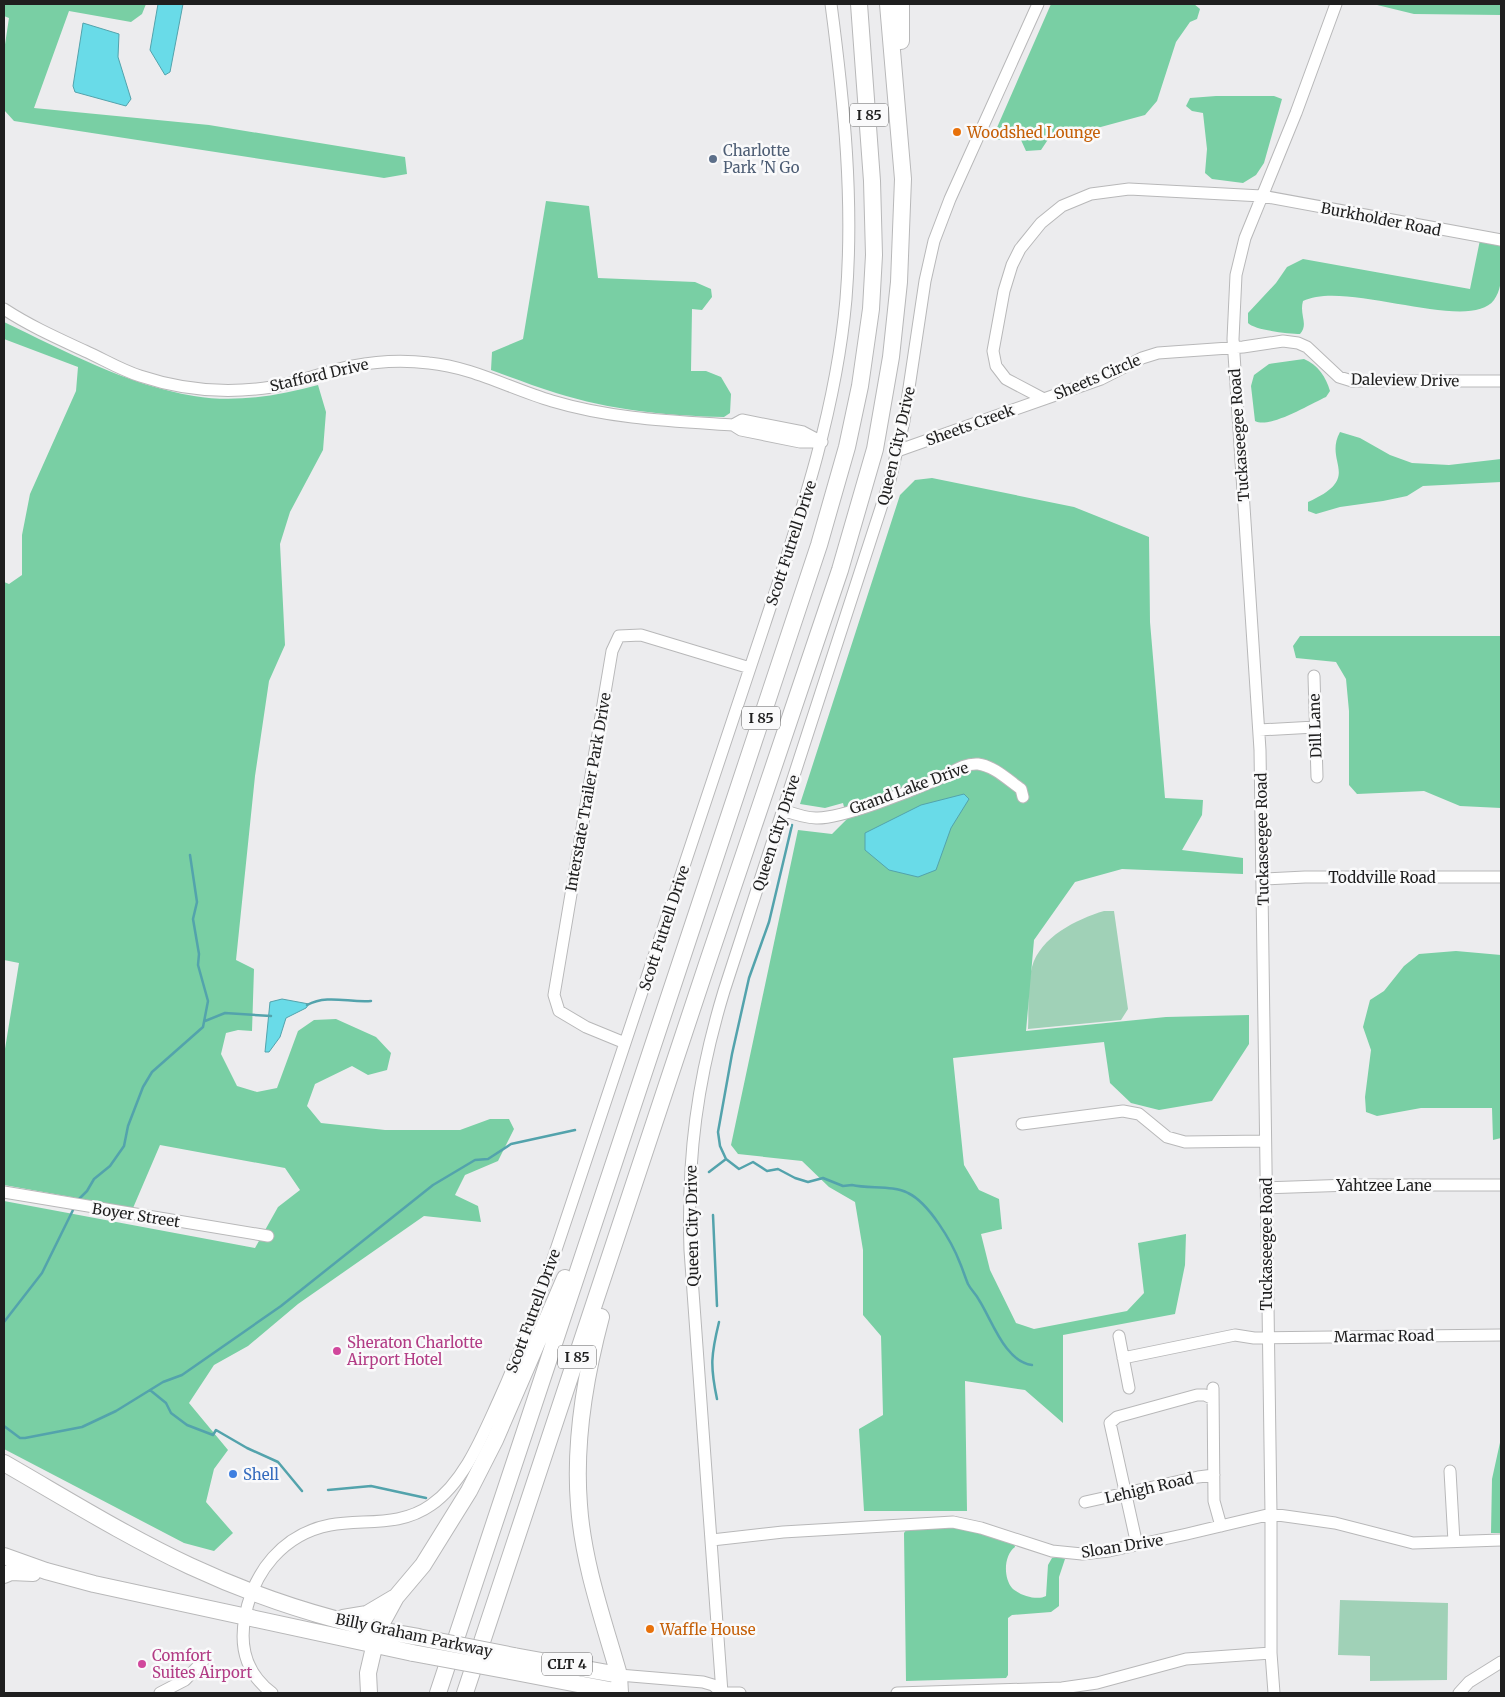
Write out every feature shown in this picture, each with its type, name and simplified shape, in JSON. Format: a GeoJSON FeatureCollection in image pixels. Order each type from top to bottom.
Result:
{"type":"FeatureCollection","features":[{"type":"Feature","properties":{"kind":"highway","name":"I 85"},"geometry":{"type":"LineString","coordinates":[[438,1693],[819,545],[847,447],[868,339],[873,269],[871,143],[859,4]]}},
{"type":"Feature","properties":{"kind":"highway","name":"I 85"},"geometry":{"type":"LineString","coordinates":[[466,1691],[715,939],[840,570],[875,449],[891,357],[899,282],[903,179],[901,136],[888,4]]}},
{"type":"Feature","properties":{"kind":"highway"},"geometry":{"type":"LineString","coordinates":[[901,136],[902,4]]}},
{"type":"Feature","properties":{"kind":"highway"},"geometry":{"type":"LineString","coordinates":[[622,1693],[619,1675],[587,1559],[579,1506],[578,1462],[584,1399],[594,1343],[638,1175]]}},
{"type":"Feature","properties":{"kind":"highway"},"geometry":{"type":"LineString","coordinates":[[369,1693],[368,1673],[376,1637],[396,1597],[423,1564],[478,1474],[602,1199]]}},
{"type":"Feature","properties":{"kind":"highway","name":"Billy Graham Parkway"},"geometry":{"type":"LineString","coordinates":[[4,1463],[171,1556],[252,1592],[334,1619],[413,1653],[619,1675]]}},
{"type":"Feature","properties":{"kind":"highway","name":"Billy Graham Parkway"},"geometry":{"type":"LineString","coordinates":[[4,1556],[69,1577],[245,1617],[376,1637],[418,1637],[622,1693]]}},
{"type":"Feature","properties":{"kind":"highway"},"geometry":{"type":"LineString","coordinates":[[4,1575],[11,1572],[30,1572],[69,1577]]}},
{"type":"Feature","properties":{"kind":"highway"},"geometry":{"type":"LineString","coordinates":[[334,1619],[367,1614],[396,1597]]}},
{"type":"Feature","properties":{"kind":"highway"},"geometry":{"type":"LineString","coordinates":[[512,1663],[557,1693]]}},
{"type":"Feature","properties":{"kind":"street","name":"Scott Futrell Drive"},"geometry":{"type":"LineString","coordinates":[[272,1693],[259,1683],[247,1663],[243,1638],[245,1617],[252,1592],[262,1570],[276,1552],[300,1535],[332,1524],[403,1519],[426,1509],[453,1485],[486,1426],[527,1331],[626,1043],[795,532],[822,442],[836,377],[845,305],[849,248],[844,108],[830,4]]}},
{"type":"Feature","properties":{"kind":"street","name":"Queen City Drive"},"geometry":{"type":"LineString","coordinates":[[722,1693],[690,1250],[689,1209],[692,1143],[701,1076],[714,1024],[878,521],[897,450],[913,367],[925,281],[934,241],[957,183],[1038,4]]}},
{"type":"Feature","properties":{"kind":"street","name":"Tuckaseegee Road"},"geometry":{"type":"LineString","coordinates":[[1274,1693],[1271,1653],[1263,879],[1259,730],[1233,348],[1233,304],[1236,276],[1245,238],[1296,112],[1336,4]]}},
{"type":"Feature","properties":{"kind":"street","name":"Sheets Circle"},"geometry":{"type":"LineString","coordinates":[[1233,348],[1158,353],[1142,358],[1085,385],[1044,399],[1006,379],[996,366],[993,351],[1004,291],[1012,265],[1020,249],[1041,223],[1062,206],[1073,200],[1110,190],[1262,196]]}},
{"type":"Feature","properties":{"kind":"street","name":"Burkholder Road"},"geometry":{"type":"LineString","coordinates":[[1262,196],[1501,240]]}},
{"type":"Feature","properties":{"kind":"street","name":"Stafford Drive"},"geometry":{"type":"LineString","coordinates":[[4,309],[59,340],[111,364],[141,376],[178,386],[226,390],[254,389],[298,381],[352,366],[382,362],[430,362],[466,370],[534,395],[590,411],[662,421],[733,425],[742,420],[803,432],[822,442]]}},
{"type":"Feature","properties":{"kind":"street","name":"Daleview Drive"},"geometry":{"type":"LineString","coordinates":[[1233,348],[1283,341],[1298,343],[1307,347],[1339,377],[1352,381],[1501,382]]}},
{"type":"Feature","properties":{"kind":"street","name":"Sheets Creek"},"geometry":{"type":"LineString","coordinates":[[897,450],[1044,399]]}},
{"type":"Feature","properties":{"kind":"street","name":"Interstate Trailer Park Drive"},"geometry":{"type":"LineString","coordinates":[[626,1043],[586,1027],[559,1011],[554,994],[612,651],[619,636],[641,635],[750,668]]}},
{"type":"Feature","properties":{"kind":"street","name":"Dill Lane"},"geometry":{"type":"LineString","coordinates":[[1314,676],[1317,777]]}},
{"type":"Feature","properties":{"kind":"street"},"geometry":{"type":"LineString","coordinates":[[1259,730],[1315,727]]}},
{"type":"Feature","properties":{"kind":"street","name":"Grand Lake Drive"},"geometry":{"type":"LineString","coordinates":[[783,810],[809,818],[831,816],[937,780],[964,766],[972,764],[981,764],[996,771],[1021,789],[1023,797]]}},
{"type":"Feature","properties":{"kind":"street","name":"Toddville Road"},"geometry":{"type":"LineString","coordinates":[[1263,879],[1314,877],[1501,877]]}},
{"type":"Feature","properties":{"kind":"street"},"geometry":{"type":"LineString","coordinates":[[1022,1124],[1123,1110],[1139,1114],[1167,1137],[1185,1142],[1265,1141]]}},
{"type":"Feature","properties":{"kind":"street","name":"Yahtzee Lane"},"geometry":{"type":"LineString","coordinates":[[1266,1188],[1351,1184],[1501,1184]]}},
{"type":"Feature","properties":{"kind":"street","name":"Boyer Street"},"geometry":{"type":"LineString","coordinates":[[4,1192],[268,1236]]}},
{"type":"Feature","properties":{"kind":"street","name":"Marmac Road"},"geometry":{"type":"LineString","coordinates":[[1123,1358],[1234,1335],[1246,1338],[1267,1338],[1501,1335]]}},
{"type":"Feature","properties":{"kind":"street"},"geometry":{"type":"LineString","coordinates":[[1119,1336],[1129,1388]]}},
{"type":"Feature","properties":{"kind":"street"},"geometry":{"type":"LineString","coordinates":[[1137,1545],[1110,1428],[1112,1420],[1197,1395],[1213,1394],[1214,1501],[1221,1526]]}},
{"type":"Feature","properties":{"kind":"street"},"geometry":{"type":"LineString","coordinates":[[1450,1471],[1454,1542]]}},
{"type":"Feature","properties":{"kind":"street","name":"Lehigh Road"},"geometry":{"type":"LineString","coordinates":[[1085,1502],[1214,1475]]}},
{"type":"Feature","properties":{"kind":"street","name":"Sloan Drive"},"geometry":{"type":"LineString","coordinates":[[712,1540],[783,1532],[953,1522],[981,1528],[1052,1551],[1072,1554],[1109,1551],[1271,1514],[1336,1523],[1413,1542],[1501,1540]]}},
{"type":"Feature","properties":{"kind":"street"},"geometry":{"type":"LineString","coordinates":[[897,1693],[1062,1688],[1097,1683],[1186,1659],[1271,1653]]}},
{"type":"Feature","properties":{"kind":"street"},"geometry":{"type":"LineString","coordinates":[[160,1693],[185,1680],[203,1661]]}},
{"type":"Feature","properties":{"kind":"street"},"geometry":{"type":"LineString","coordinates":[[1458,1693],[1469,1682],[1501,1662]]}},
{"type":"Feature","properties":{"kind":"street"},"geometry":{"type":"LineString","coordinates":[[619,1675],[704,1682],[713,1685],[722,1693],[740,1693]]}},
{"type":"Feature","properties":{"kind":"green space"},"geometry":{"type":"Polygon","coordinates":[[[4,4],[146,4],[142,14],[131,22],[69,11],[34,108],[209,125],[405,157],[407,174],[384,178],[14,121],[4,110],[4,51],[9,18],[4,16],[4,4]]]}},
{"type":"Feature","properties":{"kind":"green space"},"geometry":{"type":"Polygon","coordinates":[[[1051,4],[1194,4],[1200,9],[1197,19],[1190,22],[1176,42],[1157,101],[1145,115],[1086,131],[1051,135],[1041,150],[1026,151],[1016,129],[1004,140],[992,139],[1051,4]]]}},
{"type":"Feature","properties":{"kind":"green space"},"geometry":{"type":"Polygon","coordinates":[[[1373,4],[1501,4],[1501,15],[1414,14],[1373,4]]]}},
{"type":"Feature","properties":{"kind":"green space"},"geometry":{"type":"Polygon","coordinates":[[[1274,96],[1282,99],[1264,163],[1256,175],[1243,183],[1212,179],[1205,173],[1207,149],[1203,113],[1192,111],[1186,106],[1190,98],[1274,96]]]}},
{"type":"Feature","properties":{"kind":"green space"},"geometry":{"type":"Polygon","coordinates":[[[546,201],[589,206],[598,278],[695,282],[711,289],[712,297],[702,310],[692,309],[691,371],[706,371],[721,377],[731,394],[730,413],[724,417],[618,408],[576,399],[491,370],[492,352],[523,339],[546,201]]]}},
{"type":"Feature","properties":{"kind":"green space"},"geometry":{"type":"Polygon","coordinates":[[[1480,240],[1501,244],[1502,265],[1500,287],[1494,300],[1480,309],[1460,311],[1434,309],[1347,296],[1323,296],[1303,301],[1304,327],[1300,334],[1264,330],[1248,323],[1248,313],[1276,283],[1287,267],[1303,259],[1470,289],[1480,240]]]}},
{"type":"Feature","properties":{"kind":"green space"},"geometry":{"type":"Polygon","coordinates":[[[4,322],[97,366],[169,391],[225,399],[256,397],[318,385],[326,412],[323,450],[290,512],[280,544],[285,645],[269,681],[255,776],[236,960],[254,969],[252,1031],[238,1030],[226,1033],[221,1054],[237,1086],[257,1092],[277,1088],[298,1031],[314,1020],[336,1019],[376,1037],[391,1053],[387,1070],[368,1075],[352,1066],[315,1084],[307,1106],[321,1123],[385,1130],[460,1130],[490,1119],[509,1119],[514,1129],[498,1161],[465,1175],[455,1195],[478,1206],[481,1222],[424,1216],[298,1304],[248,1346],[214,1365],[189,1403],[228,1450],[214,1469],[206,1502],[233,1533],[214,1551],[184,1543],[4,1449],[4,1201],[255,1248],[278,1207],[300,1190],[285,1168],[160,1145],[133,1208],[4,1185],[4,1055],[19,963],[4,960],[4,582],[9,584],[22,575],[22,535],[30,494],[76,391],[78,367],[4,339],[4,322]]]}},
{"type":"Feature","properties":{"kind":"green space"},"geometry":{"type":"Polygon","coordinates":[[[1304,359],[1317,368],[1324,376],[1330,391],[1326,397],[1280,419],[1262,423],[1255,421],[1251,386],[1254,375],[1269,364],[1304,359]]]}},
{"type":"Feature","properties":{"kind":"green space"},"geometry":{"type":"Polygon","coordinates":[[[1340,432],[1360,438],[1390,455],[1412,463],[1449,465],[1501,459],[1501,482],[1423,486],[1407,496],[1340,507],[1316,514],[1308,511],[1308,502],[1325,493],[1334,485],[1338,477],[1336,443],[1340,432]]]}},
{"type":"Feature","properties":{"kind":"green space"},"geometry":{"type":"Polygon","coordinates":[[[932,478],[1074,507],[1149,537],[1150,622],[1165,798],[1203,800],[1202,815],[1182,850],[1243,858],[1243,874],[1122,869],[1075,882],[1034,940],[1026,1031],[1166,1017],[1249,1015],[1249,1044],[1212,1101],[1159,1110],[1131,1103],[1110,1083],[1104,1042],[953,1058],[964,1165],[979,1190],[999,1199],[1002,1229],[981,1234],[990,1270],[1016,1323],[1034,1329],[1127,1311],[1144,1293],[1138,1243],[1186,1234],[1185,1265],[1175,1314],[1063,1335],[1063,1423],[1025,1390],[965,1381],[967,1511],[864,1511],[859,1429],[883,1415],[881,1336],[863,1315],[863,1250],[855,1202],[829,1187],[802,1161],[738,1154],[731,1145],[798,830],[832,834],[847,819],[843,803],[825,808],[800,804],[900,495],[915,480],[932,478]]]}},
{"type":"Feature","properties":{"kind":"green space"},"geometry":{"type":"Polygon","coordinates":[[[1300,636],[1501,636],[1501,808],[1460,806],[1424,791],[1357,794],[1349,785],[1349,711],[1346,679],[1336,662],[1296,658],[1293,646],[1300,636]]]}},
{"type":"Feature","properties":{"kind":"green space"},"geometry":{"type":"Polygon","coordinates":[[[1104,911],[1114,911],[1128,1009],[1121,1020],[1028,1029],[1029,981],[1036,956],[1051,938],[1071,924],[1104,911]]]}},
{"type":"Feature","properties":{"kind":"green space"},"geometry":{"type":"Polygon","coordinates":[[[1456,951],[1501,955],[1501,1138],[1493,1140],[1492,1108],[1421,1108],[1377,1116],[1366,1112],[1365,1097],[1371,1050],[1363,1027],[1370,1000],[1384,991],[1404,966],[1419,954],[1456,951]]]}},
{"type":"Feature","properties":{"kind":"green space"},"geometry":{"type":"Polygon","coordinates":[[[1501,1438],[1501,1533],[1491,1533],[1492,1479],[1501,1438]]]}},
{"type":"Feature","properties":{"kind":"green space"},"geometry":{"type":"Polygon","coordinates":[[[953,1525],[1014,1543],[1015,1547],[1009,1555],[1006,1566],[1007,1578],[1012,1588],[1028,1596],[1038,1598],[1046,1596],[1048,1565],[1052,1558],[1059,1557],[1065,1559],[1059,1577],[1059,1606],[1051,1612],[1012,1615],[1008,1618],[1008,1675],[1006,1678],[906,1681],[904,1533],[907,1529],[953,1525]]]}},
{"type":"Feature","properties":{"kind":"green space"},"geometry":{"type":"Polygon","coordinates":[[[1340,1600],[1448,1603],[1447,1680],[1370,1681],[1370,1656],[1338,1655],[1340,1600]]]}},
{"type":"Feature","properties":{"kind":"water"},"geometry":{"type":"Polygon","coordinates":[[[158,4],[183,4],[170,72],[165,75],[150,50],[158,4]]]}},
{"type":"Feature","properties":{"kind":"water"},"geometry":{"type":"Polygon","coordinates":[[[83,23],[119,34],[118,57],[131,99],[126,106],[75,92],[73,86],[83,23]]]}},
{"type":"Feature","properties":{"kind":"water"},"geometry":{"type":"Polygon","coordinates":[[[964,794],[969,799],[951,828],[936,870],[918,877],[889,870],[865,850],[865,833],[921,805],[964,794]]]}},
{"type":"Feature","properties":{"kind":"water"},"geometry":{"type":"Polygon","coordinates":[[[282,999],[309,1004],[306,1008],[286,1018],[280,1037],[269,1052],[265,1052],[270,1002],[282,999]]]}},
{"type":"Feature","properties":{"kind":"waterway"},"geometry":{"type":"LineString","coordinates":[[792,825],[769,922],[749,978],[732,1054],[718,1132],[720,1146],[726,1159],[739,1169],[753,1162],[767,1171],[778,1169],[808,1182],[823,1178],[843,1186],[852,1185],[895,1189],[916,1198],[932,1214],[946,1234],[968,1284],[978,1298],[1000,1339],[1014,1356],[1032,1365]]}},
{"type":"Feature","properties":{"kind":"waterway"},"geometry":{"type":"LineString","coordinates":[[79,1199],[87,1191],[94,1179],[110,1166],[124,1146],[128,1126],[143,1087],[152,1072],[203,1027],[208,1001],[198,965],[199,954],[193,919],[197,902],[190,855]]}},
{"type":"Feature","properties":{"kind":"waterway"},"geometry":{"type":"LineString","coordinates":[[307,1005],[331,999],[371,1001]]}},
{"type":"Feature","properties":{"kind":"waterway"},"geometry":{"type":"LineString","coordinates":[[205,1021],[225,1013],[271,1016]]}},
{"type":"Feature","properties":{"kind":"waterway"},"geometry":{"type":"LineString","coordinates":[[4,1426],[20,1438],[25,1438],[82,1427],[116,1411],[163,1382],[182,1375],[281,1306],[433,1185],[475,1160],[488,1159],[511,1144],[575,1130]]}},
{"type":"Feature","properties":{"kind":"waterway"},"geometry":{"type":"LineString","coordinates":[[709,1172],[726,1159]]}},
{"type":"Feature","properties":{"kind":"waterway"},"geometry":{"type":"LineString","coordinates":[[4,1322],[42,1273],[73,1210]]}},
{"type":"Feature","properties":{"kind":"waterway"},"geometry":{"type":"LineString","coordinates":[[713,1215],[717,1306]]}},
{"type":"Feature","properties":{"kind":"waterway"},"geometry":{"type":"LineString","coordinates":[[717,1399],[712,1360],[719,1322]]}},
{"type":"Feature","properties":{"kind":"waterway"},"geometry":{"type":"LineString","coordinates":[[150,1390],[166,1403],[171,1413],[187,1425],[213,1435],[216,1430],[247,1448],[278,1462],[302,1491]]}},
{"type":"Feature","properties":{"kind":"waterway"},"geometry":{"type":"LineString","coordinates":[[328,1490],[371,1486],[426,1498]]}},
{"type":"Feature","properties":{"kind":"place","name":"Woodshed Lounge"},"geometry":{"type":"Point","coordinates":[957,132]}},
{"type":"Feature","properties":{"kind":"place","name":"Charlotte Park 'N Go"},"geometry":{"type":"Point","coordinates":[713,159]}},
{"type":"Feature","properties":{"kind":"place","name":"Sheraton Charlotte Airport Hotel"},"geometry":{"type":"Point","coordinates":[337,1351]}},
{"type":"Feature","properties":{"kind":"place","name":"Shell"},"geometry":{"type":"Point","coordinates":[233,1474]}},
{"type":"Feature","properties":{"kind":"place","name":"Waffle House"},"geometry":{"type":"Point","coordinates":[650,1629]}},
{"type":"Feature","properties":{"kind":"place","name":"Comfort Suites Airport"},"geometry":{"type":"Point","coordinates":[142,1664]}}]}
